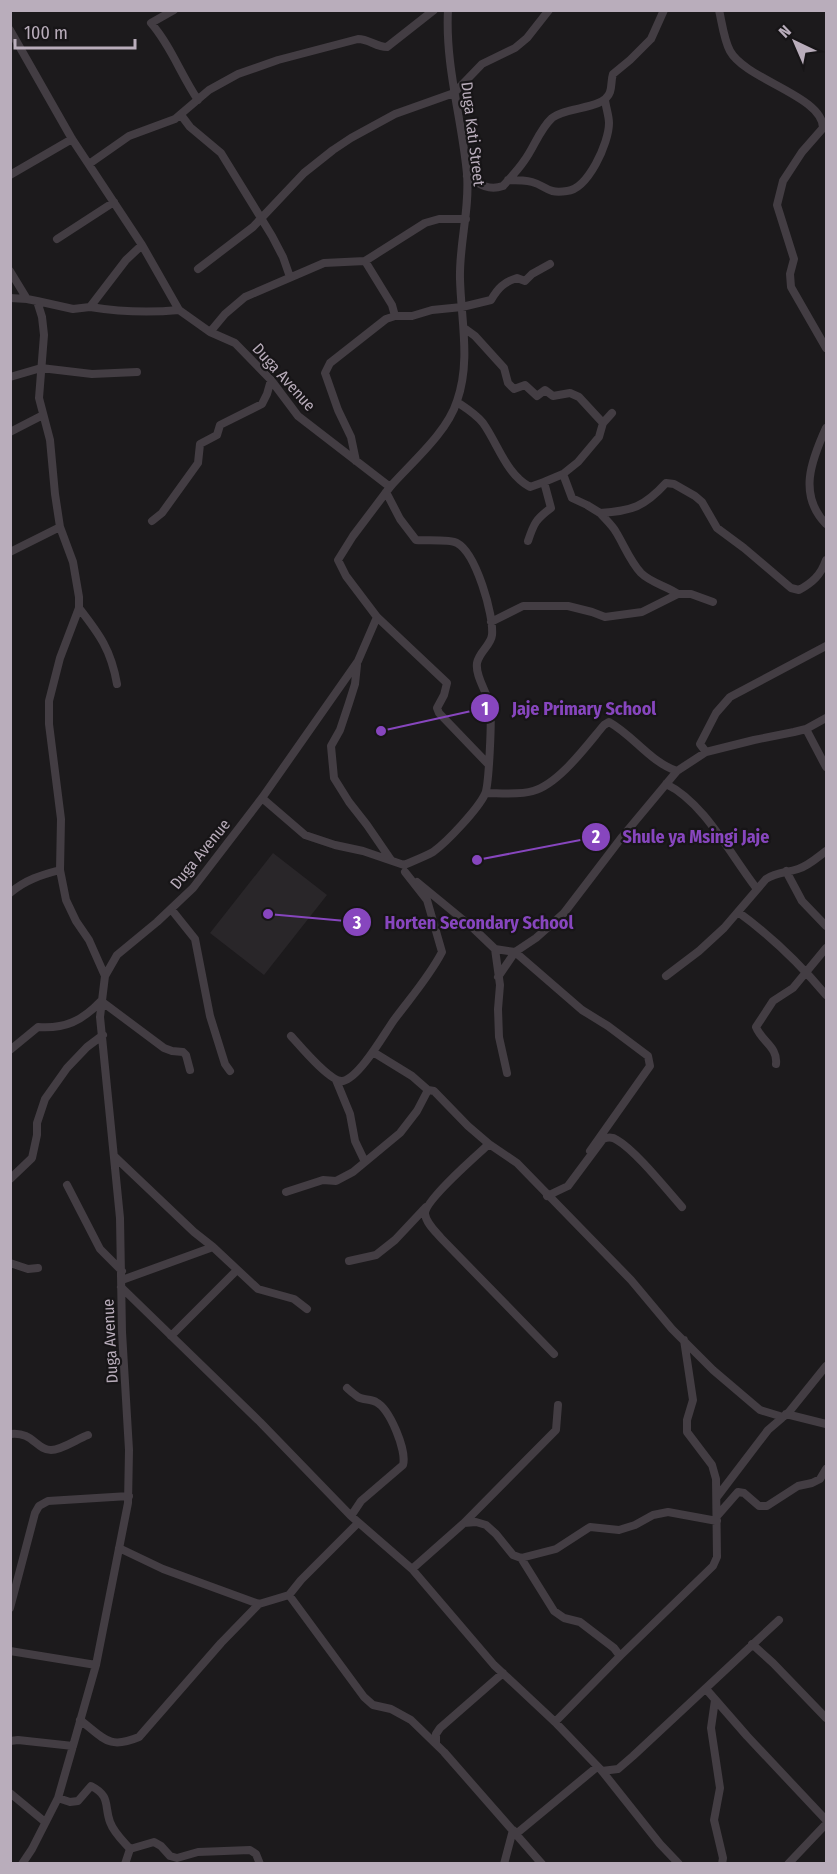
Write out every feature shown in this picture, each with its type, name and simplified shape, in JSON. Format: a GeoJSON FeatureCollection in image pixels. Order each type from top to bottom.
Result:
{"type":"FeatureCollection","features":[{"type":"Feature","properties":{"kind":"street"},"geometry":{"type":"LineString","coordinates":[[174,10],[151,23],[172,51],[198,100]]}},
{"type":"Feature","properties":{"kind":"street"},"geometry":{"type":"LineString","coordinates":[[88,164],[136,132],[181,115],[209,90],[238,74],[278,60],[358,39],[366,39],[380,47],[387,47],[434,10]]}},
{"type":"Feature","properties":{"kind":"street","name":"Duga Kati Street"},"geometry":{"type":"LineString","coordinates":[[388,490],[437,437],[457,402],[466,354],[460,251],[466,219],[467,176],[448,46],[448,10]]}},
{"type":"Feature","properties":{"kind":"street"},"geometry":{"type":"LineString","coordinates":[[198,269],[253,227],[304,173],[351,138],[395,114],[454,93],[482,64],[515,48],[527,38],[549,10]]}},
{"type":"Feature","properties":{"kind":"street"},"geometry":{"type":"LineString","coordinates":[[467,176],[482,186],[490,188],[503,186],[525,161],[536,140],[553,118],[568,110],[597,104],[604,100],[610,93],[613,74],[651,39],[664,10]]}},
{"type":"Feature","properties":{"kind":"street"},"geometry":{"type":"LineString","coordinates":[[719,10],[730,51],[754,74],[790,92],[816,111],[825,127],[802,152],[783,181],[777,205],[794,259],[790,274],[791,287],[826,348]]}},
{"type":"Feature","properties":{"kind":"street","name":"Duga Avenue"},"geometry":{"type":"LineString","coordinates":[[10,30],[72,139],[141,245],[179,310],[210,332],[235,343],[271,380],[298,416],[356,461],[388,490]]}},
{"type":"Feature","properties":{"kind":"street"},"geometry":{"type":"LineString","coordinates":[[508,180],[533,182],[547,191],[566,192],[578,189],[589,175],[605,139],[609,124],[604,100]]}},
{"type":"Feature","properties":{"kind":"street"},"geometry":{"type":"LineString","coordinates":[[181,115],[190,127],[221,153],[283,257],[290,277]]}},
{"type":"Feature","properties":{"kind":"street"},"geometry":{"type":"LineString","coordinates":[[10,175],[72,139]]}},
{"type":"Feature","properties":{"kind":"street"},"geometry":{"type":"LineString","coordinates":[[57,239],[114,202]]}},
{"type":"Feature","properties":{"kind":"street"},"geometry":{"type":"LineString","coordinates":[[210,332],[244,297],[324,263],[365,261],[425,223],[439,219],[466,219]]}},
{"type":"Feature","properties":{"kind":"street"},"geometry":{"type":"LineString","coordinates":[[90,308],[126,260],[141,245]]}},
{"type":"Feature","properties":{"kind":"street"},"geometry":{"type":"LineString","coordinates":[[365,261],[392,305],[395,316]]}},
{"type":"Feature","properties":{"kind":"street"},"geometry":{"type":"LineString","coordinates":[[356,461],[351,437],[338,410],[325,372],[330,363],[386,320],[395,316],[412,316],[432,310],[462,308],[491,300],[507,281],[517,278],[525,281],[532,274],[550,264]]}},
{"type":"Feature","properties":{"kind":"street"},"geometry":{"type":"LineString","coordinates":[[10,271],[27,299]]}},
{"type":"Feature","properties":{"kind":"street"},"geometry":{"type":"LineString","coordinates":[[10,298],[27,299],[73,309],[90,308],[151,313],[179,310]]}},
{"type":"Feature","properties":{"kind":"street"},"geometry":{"type":"LineString","coordinates":[[37,301],[44,335],[39,398],[50,440],[60,527],[73,562],[79,608],[107,648],[113,662],[117,684]]}},
{"type":"Feature","properties":{"kind":"street"},"geometry":{"type":"LineString","coordinates":[[464,328],[475,336],[504,368],[508,383],[514,389],[525,385],[537,396],[545,390],[553,396],[570,393],[579,397],[603,423]]}},
{"type":"Feature","properties":{"kind":"street"},"geometry":{"type":"LineString","coordinates":[[10,377],[41,368],[92,374],[136,372]]}},
{"type":"Feature","properties":{"kind":"street"},"geometry":{"type":"LineString","coordinates":[[152,521],[162,513],[198,463],[200,444],[217,435],[220,425],[262,404],[271,380]]}},
{"type":"Feature","properties":{"kind":"street"},"geometry":{"type":"LineString","coordinates":[[457,402],[483,423],[500,454],[523,484],[530,487],[563,474],[578,462],[599,437],[603,423],[612,413]]}},
{"type":"Feature","properties":{"kind":"street"},"geometry":{"type":"LineString","coordinates":[[10,432],[43,415]]}},
{"type":"Feature","properties":{"kind":"street"},"geometry":{"type":"LineString","coordinates":[[826,428],[809,478],[810,494],[816,514],[826,524]]}},
{"type":"Feature","properties":{"kind":"street"},"geometry":{"type":"LineString","coordinates":[[563,474],[572,498],[600,513],[614,529],[641,573],[678,594]]}},
{"type":"Feature","properties":{"kind":"street"},"geometry":{"type":"LineString","coordinates":[[528,541],[538,517],[551,508],[544,482]]}},
{"type":"Feature","properties":{"kind":"street"},"geometry":{"type":"LineString","coordinates":[[600,513],[633,508],[651,499],[666,483],[674,484],[702,502],[717,528],[791,588],[799,590],[812,582],[824,567],[826,560]]}},
{"type":"Feature","properties":{"kind":"street"},"geometry":{"type":"LineString","coordinates":[[388,490],[352,536],[338,560],[346,576],[377,616],[447,683],[437,708],[439,713],[488,765]]}},
{"type":"Feature","properties":{"kind":"street"},"geometry":{"type":"LineString","coordinates":[[388,490],[399,519],[416,540],[457,543],[468,554],[479,577],[491,622],[492,638],[479,657],[477,665],[490,707],[491,737],[486,793],[461,825],[432,852],[404,868]]}},
{"type":"Feature","properties":{"kind":"street"},"geometry":{"type":"LineString","coordinates":[[10,552],[60,527]]}},
{"type":"Feature","properties":{"kind":"street"},"geometry":{"type":"LineString","coordinates":[[491,622],[523,606],[568,606],[605,617],[629,616],[642,612],[678,594],[692,594],[713,602]]}},
{"type":"Feature","properties":{"kind":"street"},"geometry":{"type":"LineString","coordinates":[[79,608],[60,658],[49,701],[49,724],[61,819],[60,870],[66,900],[89,940],[105,976]]}},
{"type":"Feature","properties":{"kind":"street","name":"Duga Avenue"},"geometry":{"type":"LineString","coordinates":[[22,1863],[58,1798],[96,1665],[129,1496],[120,1218],[100,1017],[105,976],[117,955],[193,888],[262,798],[358,661],[377,616]]}},
{"type":"Feature","properties":{"kind":"street"},"geometry":{"type":"LineString","coordinates":[[706,752],[700,744],[702,738],[716,713],[730,697],[826,646]]}},
{"type":"Feature","properties":{"kind":"street"},"geometry":{"type":"LineString","coordinates":[[358,661],[349,703],[340,730],[331,746],[334,778],[348,802],[392,861]]}},
{"type":"Feature","properties":{"kind":"street"},"geometry":{"type":"LineString","coordinates":[[498,977],[515,952],[537,938],[564,913],[676,771],[706,752],[806,729],[826,718]]}},
{"type":"Feature","properties":{"kind":"street"},"geometry":{"type":"LineString","coordinates":[[486,793],[533,792],[550,782],[604,724],[609,722],[632,738],[665,767],[676,771]]}},
{"type":"Feature","properties":{"kind":"street"},"geometry":{"type":"LineString","coordinates":[[806,729],[826,767]]}},
{"type":"Feature","properties":{"kind":"street"},"geometry":{"type":"LineString","coordinates":[[666,784],[678,790],[696,806],[757,889]]}},
{"type":"Feature","properties":{"kind":"street"},"geometry":{"type":"LineString","coordinates":[[262,798],[305,835],[363,851],[392,861],[404,868],[495,949],[515,952],[582,1010],[648,1056],[650,1066],[590,1151]]}},
{"type":"Feature","properties":{"kind":"street"},"geometry":{"type":"LineString","coordinates":[[666,976],[699,951],[738,912],[766,879],[774,873],[805,866],[826,851]]}},
{"type":"Feature","properties":{"kind":"street"},"geometry":{"type":"LineString","coordinates":[[336,1080],[344,1081],[352,1076],[373,1052],[432,972],[442,952],[427,900],[404,868]]}},
{"type":"Feature","properties":{"kind":"street"},"geometry":{"type":"LineString","coordinates":[[10,893],[21,883],[60,870]]}},
{"type":"Feature","properties":{"kind":"street"},"geometry":{"type":"LineString","coordinates":[[786,871],[802,901],[826,926]]}},
{"type":"Feature","properties":{"kind":"street"},"geometry":{"type":"LineString","coordinates":[[171,909],[195,939],[212,1024],[225,1064],[230,1071]]}},
{"type":"Feature","properties":{"kind":"street"},"geometry":{"type":"LineString","coordinates":[[738,912],[763,930],[807,972],[826,995]]}},
{"type":"Feature","properties":{"kind":"street"},"geometry":{"type":"LineString","coordinates":[[776,1065],[777,1056],[770,1045],[759,1035],[756,1027],[773,1001],[793,988],[826,948]]}},
{"type":"Feature","properties":{"kind":"street"},"geometry":{"type":"LineString","coordinates":[[495,949],[499,1036],[507,1073]]}},
{"type":"Feature","properties":{"kind":"street"},"geometry":{"type":"LineString","coordinates":[[10,1050],[38,1027],[56,1028],[77,1021],[91,1012],[101,1001],[164,1048],[183,1052],[190,1070]]}},
{"type":"Feature","properties":{"kind":"street"},"geometry":{"type":"LineString","coordinates":[[10,1179],[32,1158],[37,1123],[45,1100],[67,1068],[87,1047],[103,1035]]}},
{"type":"Feature","properties":{"kind":"street"},"geometry":{"type":"LineString","coordinates":[[291,1036],[336,1080],[350,1114],[355,1142],[365,1162]]}},
{"type":"Feature","properties":{"kind":"street"},"geometry":{"type":"LineString","coordinates":[[373,1052],[412,1076],[428,1090],[434,1091],[468,1126],[517,1163],[631,1280],[684,1341],[713,1370],[760,1410],[826,1424]]}},
{"type":"Feature","properties":{"kind":"street"},"geometry":{"type":"LineString","coordinates":[[286,1192],[323,1180],[336,1181],[353,1172],[400,1133],[417,1111],[428,1090]]}},
{"type":"Feature","properties":{"kind":"street"},"geometry":{"type":"LineString","coordinates":[[547,1196],[568,1186],[603,1138],[608,1137],[616,1139],[631,1152],[682,1207]]}},
{"type":"Feature","properties":{"kind":"street"},"geometry":{"type":"LineString","coordinates":[[350,1261],[376,1255],[395,1240],[447,1184],[489,1144]]}},
{"type":"Feature","properties":{"kind":"street"},"geometry":{"type":"LineString","coordinates":[[114,1156],[258,1289],[294,1299],[307,1309]]}},
{"type":"Feature","properties":{"kind":"street"},"geometry":{"type":"LineString","coordinates":[[67,1185],[100,1250],[122,1271]]}},
{"type":"Feature","properties":{"kind":"street"},"geometry":{"type":"LineString","coordinates":[[426,1208],[427,1221],[441,1238],[554,1354]]}},
{"type":"Feature","properties":{"kind":"street"},"geometry":{"type":"LineString","coordinates":[[213,1247],[121,1283],[358,1523],[411,1569],[503,1673],[555,1722],[599,1769],[660,1844],[679,1863]]}},
{"type":"Feature","properties":{"kind":"street"},"geometry":{"type":"LineString","coordinates":[[10,1263],[28,1269],[38,1268]]}},
{"type":"Feature","properties":{"kind":"street"},"geometry":{"type":"LineString","coordinates":[[171,1336],[237,1270]]}},
{"type":"Feature","properties":{"kind":"street"},"geometry":{"type":"LineString","coordinates":[[555,1722],[713,1566],[717,1557],[716,1479],[712,1465],[687,1432],[687,1420],[693,1400],[684,1341]]}},
{"type":"Feature","properties":{"kind":"street"},"geometry":{"type":"LineString","coordinates":[[717,1497],[768,1430],[784,1416],[826,1366]]}},
{"type":"Feature","properties":{"kind":"street"},"geometry":{"type":"LineString","coordinates":[[347,1388],[359,1397],[376,1402],[383,1407],[399,1437],[404,1460],[403,1465],[361,1502],[351,1516]]}},
{"type":"Feature","properties":{"kind":"street"},"geometry":{"type":"LineString","coordinates":[[411,1569],[464,1523],[501,1488],[533,1452],[546,1442],[556,1430],[558,1405]]}},
{"type":"Feature","properties":{"kind":"street"},"geometry":{"type":"LineString","coordinates":[[10,1434],[27,1435],[45,1449],[52,1450],[88,1435]]}},
{"type":"Feature","properties":{"kind":"street"},"geometry":{"type":"LineString","coordinates":[[717,1518],[738,1492],[744,1492],[759,1506],[767,1506],[798,1486],[820,1479],[826,1468]]}},
{"type":"Feature","properties":{"kind":"street"},"geometry":{"type":"LineString","coordinates":[[10,1608],[35,1513],[39,1506],[48,1501],[129,1496]]}},
{"type":"Feature","properties":{"kind":"street"},"geometry":{"type":"LineString","coordinates":[[464,1523],[476,1522],[486,1525],[513,1555],[521,1558],[556,1549],[590,1527],[619,1530],[635,1525],[653,1515],[668,1512],[717,1518]]}},
{"type":"Feature","properties":{"kind":"street"},"geometry":{"type":"LineString","coordinates":[[80,1720],[111,1743],[124,1743],[139,1737],[221,1643],[259,1604],[289,1595],[358,1523]]}},
{"type":"Feature","properties":{"kind":"street"},"geometry":{"type":"LineString","coordinates":[[118,1548],[163,1569],[259,1604]]}},
{"type":"Feature","properties":{"kind":"street"},"geometry":{"type":"LineString","coordinates":[[521,1558],[554,1611],[564,1618],[580,1622],[614,1648],[620,1656]]}},
{"type":"Feature","properties":{"kind":"street"},"geometry":{"type":"LineString","coordinates":[[289,1595],[364,1696],[373,1705],[391,1709],[411,1720],[436,1744],[542,1863]]}},
{"type":"Feature","properties":{"kind":"street"},"geometry":{"type":"LineString","coordinates":[[504,1863],[515,1832],[599,1769],[618,1769],[779,1620]]}},
{"type":"Feature","properties":{"kind":"street"},"geometry":{"type":"LineString","coordinates":[[752,1644],[826,1718]]}},
{"type":"Feature","properties":{"kind":"street"},"geometry":{"type":"LineString","coordinates":[[10,1651],[96,1665]]}},
{"type":"Feature","properties":{"kind":"street"},"geometry":{"type":"LineString","coordinates":[[436,1744],[436,1734],[440,1728],[503,1673]]}},
{"type":"Feature","properties":{"kind":"street"},"geometry":{"type":"LineString","coordinates":[[706,1689],[826,1822],[788,1863]]}},
{"type":"Feature","properties":{"kind":"street"},"geometry":{"type":"LineString","coordinates":[[715,1700],[711,1728],[720,1788],[714,1820],[723,1858],[722,1863]]}},
{"type":"Feature","properties":{"kind":"street"},"geometry":{"type":"LineString","coordinates":[[10,1741],[73,1746]]}},
{"type":"Feature","properties":{"kind":"street"},"geometry":{"type":"LineString","coordinates":[[58,1798],[70,1802],[78,1801],[91,1786],[98,1789],[106,1798],[109,1821],[114,1832],[130,1849]]}},
{"type":"Feature","properties":{"kind":"street"},"geometry":{"type":"LineString","coordinates":[[10,1792],[45,1822]]}},
{"type":"Feature","properties":{"kind":"street"},"geometry":{"type":"LineString","coordinates":[[130,1849],[154,1842],[170,1856],[177,1858],[198,1852],[250,1850],[256,1854],[260,1863]]}},
{"type":"Feature","properties":{"kind":"street"},"geometry":{"type":"LineString","coordinates":[[125,1863],[130,1849]]}},
{"type":"Feature","properties":{"kind":"shaded area"},"geometry":{"type":"Polygon","coordinates":[[[273,853],[327,895],[264,975],[210,933],[273,853]]]}},
{"type":"Feature","properties":{"kind":"place","name":"Jaje Primary School"},"geometry":{"type":"Point","coordinates":[381,731]}},
{"type":"Feature","properties":{"kind":"place","name":"Shule ya Msingi Jaje"},"geometry":{"type":"Point","coordinates":[477,860]}},
{"type":"Feature","properties":{"kind":"place","name":"Horten Secondary School"},"geometry":{"type":"Point","coordinates":[268,914]}}]}
